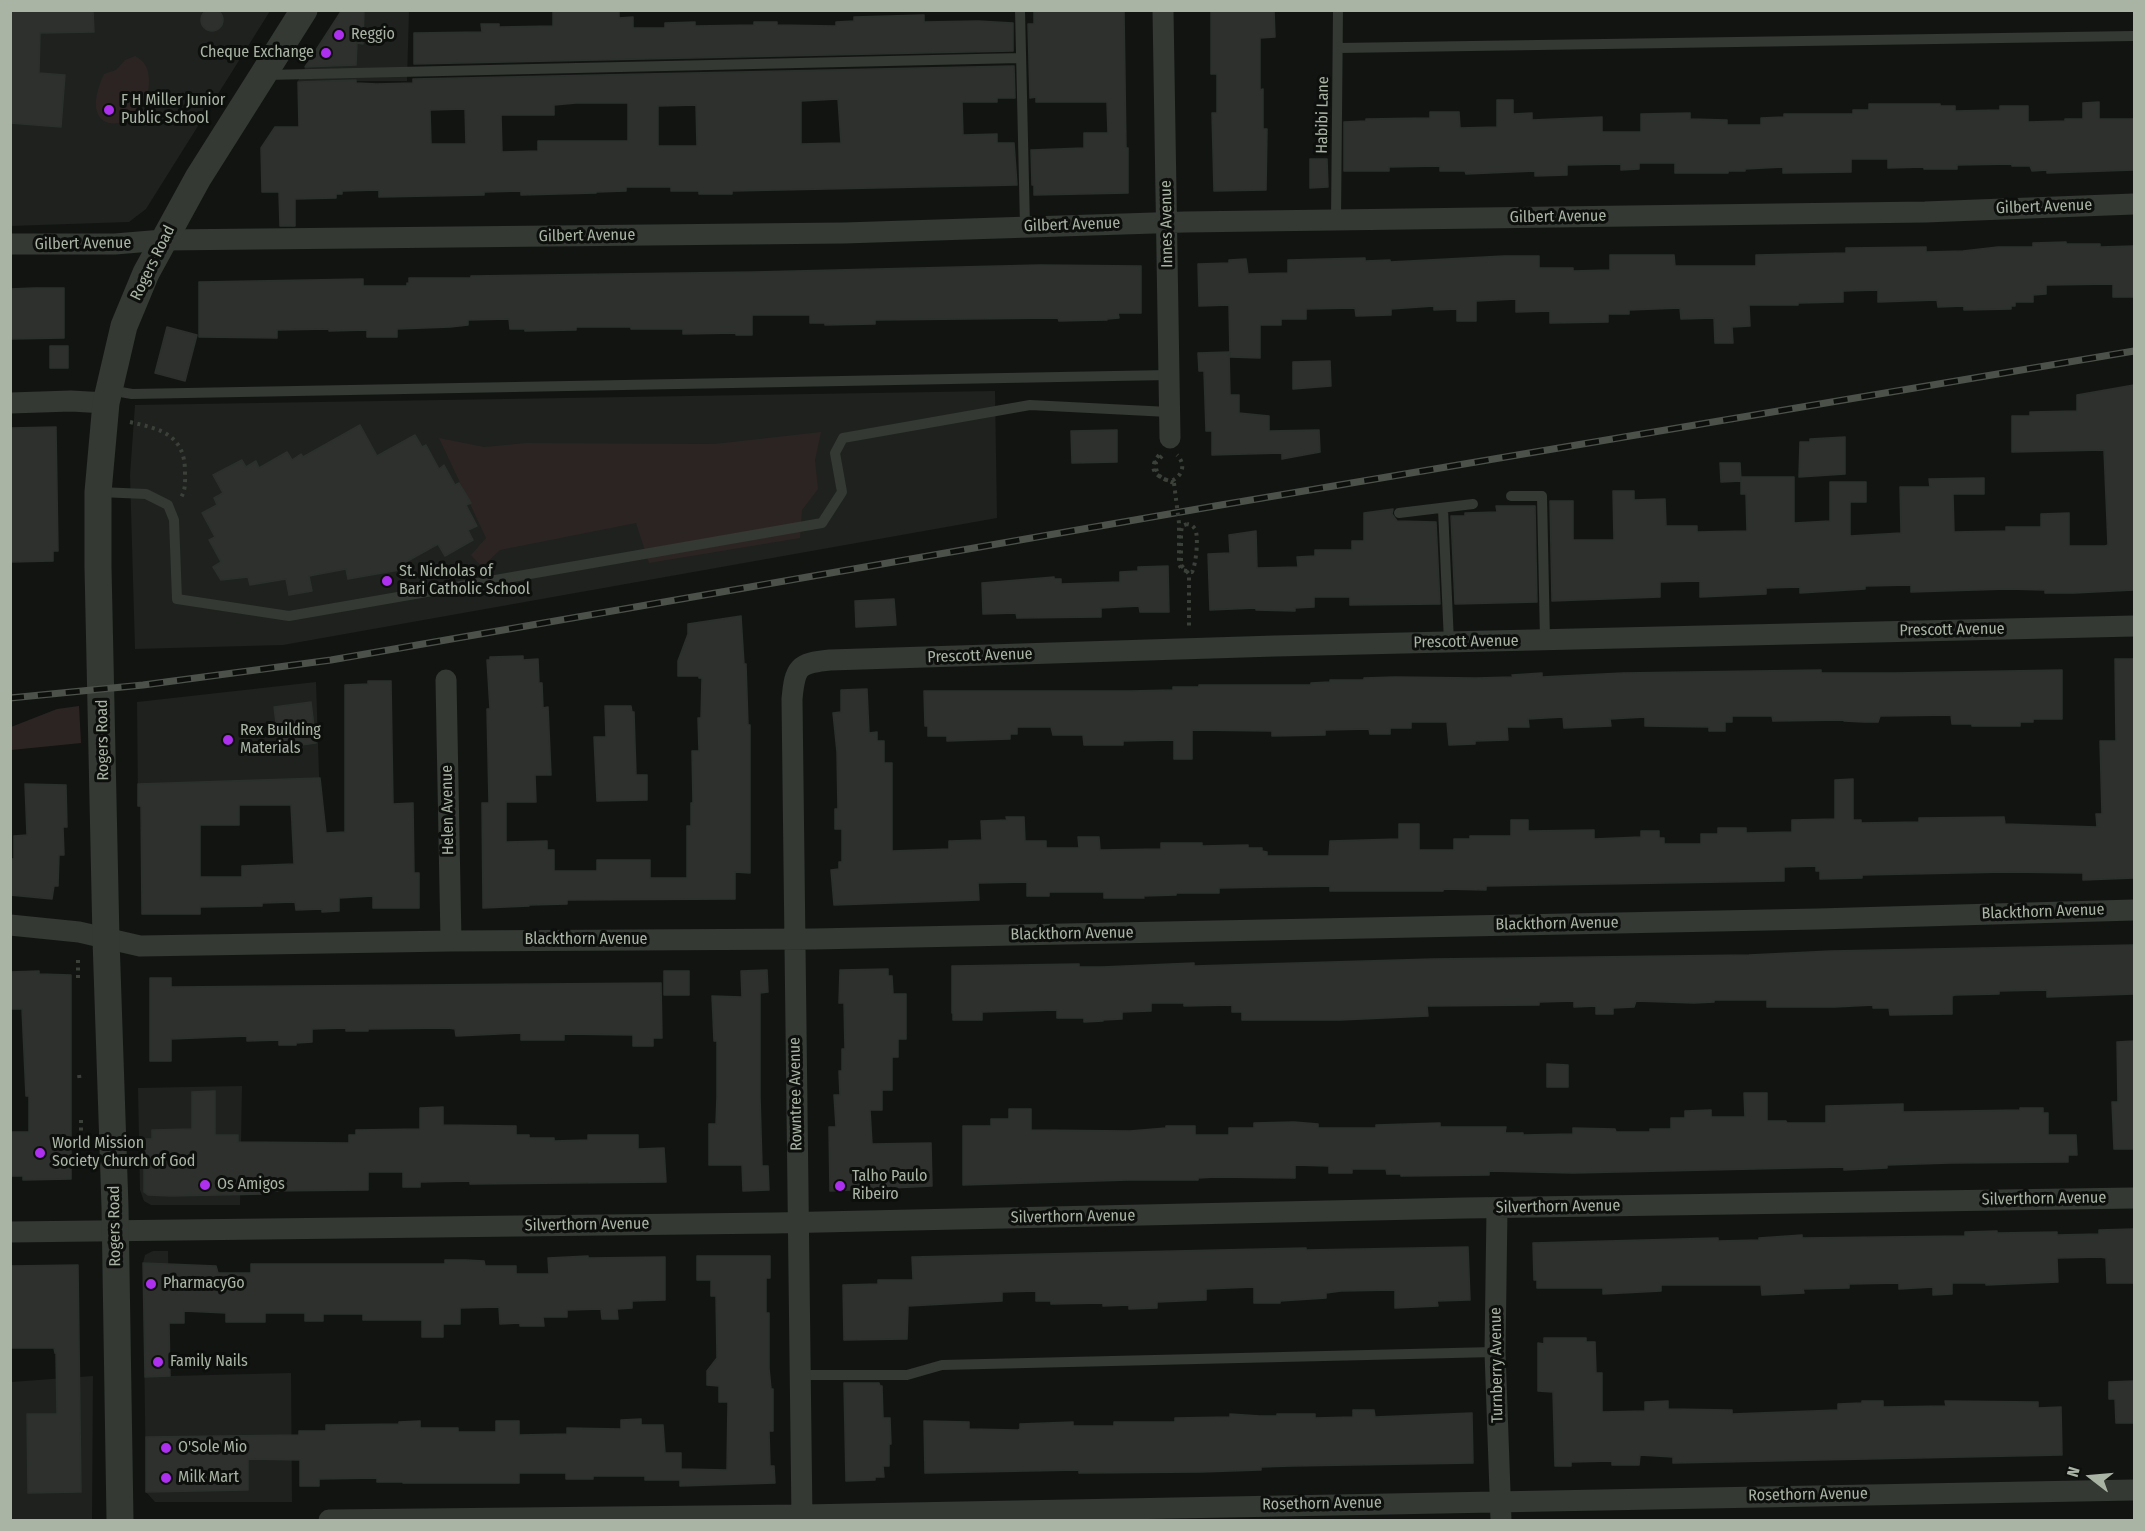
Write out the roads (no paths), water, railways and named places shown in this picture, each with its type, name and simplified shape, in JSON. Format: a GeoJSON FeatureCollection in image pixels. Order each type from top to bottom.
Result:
{"type":"FeatureCollection","features":[{"type":"Feature","properties":{"kind":"street","name":"Rogers Road"},"geometry":{"type":"LineString","coordinates":[[120,1521],[116,1231],[106,939],[98,492],[107,396],[124,326],[146,273],[198,178],[304,10]]}},
{"type":"Feature","properties":{"kind":"street","name":"Innes Avenue"},"geometry":{"type":"LineString","coordinates":[[1163,10],[1170,449]]}},
{"type":"Feature","properties":{"kind":"street","name":"Gilbert Avenue"},"geometry":{"type":"LineString","coordinates":[[10,244],[115,244],[163,240],[844,233],[1168,223],[1926,212],[2134,204]]}},
{"type":"Feature","properties":{"kind":"street"},"geometry":{"type":"LineString","coordinates":[[10,403],[71,401],[107,396]]}},
{"type":"Feature","properties":{"kind":"street","name":"Prescott Avenue"},"geometry":{"type":"LineString","coordinates":[[799,668],[810,662],[830,660],[1449,642],[2134,626]]}},
{"type":"Feature","properties":{"kind":"street","name":"Rowntree Avenue"},"geometry":{"type":"LineString","coordinates":[[799,668],[792,699],[802,1518]]}},
{"type":"Feature","properties":{"kind":"street","name":"Helen Avenue"},"geometry":{"type":"LineString","coordinates":[[446,680],[451,941]]}},
{"type":"Feature","properties":{"kind":"street","name":"Blackthorn Avenue"},"geometry":{"type":"LineString","coordinates":[[10,925],[79,932],[140,946],[794,938],[1748,920],[2134,910]]}},
{"type":"Feature","properties":{"kind":"street","name":"Silverthorn Avenue"},"geometry":{"type":"LineString","coordinates":[[10,1232],[797,1222],[2134,1198]]}},
{"type":"Feature","properties":{"kind":"street","name":"Turnberry Avenue"},"geometry":{"type":"LineString","coordinates":[[1497,1209],[1495,1352],[1501,1511]]}},
{"type":"Feature","properties":{"kind":"street","name":"Rosethorn Avenue"},"geometry":{"type":"LineString","coordinates":[[329,1521],[1501,1511],[2134,1490]]}},
{"type":"Feature","properties":{"kind":"lane"},"geometry":{"type":"LineString","coordinates":[[1020,10],[1025,226]]}},
{"type":"Feature","properties":{"kind":"lane","name":"Habibi Lane"},"geometry":{"type":"LineString","coordinates":[[1336,220],[1338,10]]}},
{"type":"Feature","properties":{"kind":"lane"},"geometry":{"type":"LineString","coordinates":[[1339,48],[2134,36]]}},
{"type":"Feature","properties":{"kind":"lane"},"geometry":{"type":"LineString","coordinates":[[262,75],[1021,58]]}},
{"type":"Feature","properties":{"kind":"lane"},"geometry":{"type":"LineString","coordinates":[[107,396],[1169,375]]}},
{"type":"Feature","properties":{"kind":"lane"},"geometry":{"type":"LineString","coordinates":[[98,492],[146,494],[168,505],[174,520],[177,599],[289,616],[822,523],[842,492],[836,453],[843,438],[1030,405],[1169,412]]}},
{"type":"Feature","properties":{"kind":"lane"},"geometry":{"type":"LineString","coordinates":[[1511,496],[1542,496],[1545,640]]}},
{"type":"Feature","properties":{"kind":"lane"},"geometry":{"type":"LineString","coordinates":[[1399,513],[1473,504]]}},
{"type":"Feature","properties":{"kind":"lane"},"geometry":{"type":"LineString","coordinates":[[1443,509],[1449,642]]}},
{"type":"Feature","properties":{"kind":"lane"},"geometry":{"type":"LineString","coordinates":[[801,1375],[907,1375],[942,1365],[1495,1352]]}},
{"type":"Feature","properties":{"kind":"railway"},"geometry":{"type":"LineString","coordinates":[[10,698],[143,685],[331,660],[1215,506],[2134,351]]}},
{"type":"Feature","properties":{"kind":"place","name":"Reggio"},"geometry":{"type":"Point","coordinates":[339,35]}},
{"type":"Feature","properties":{"kind":"place","name":"Cheque Exchange"},"geometry":{"type":"Point","coordinates":[326,53]}},
{"type":"Feature","properties":{"kind":"place","name":"F H Miller Junior Public School"},"geometry":{"type":"Point","coordinates":[109,110]}},
{"type":"Feature","properties":{"kind":"place","name":"St. Nicholas of Bari Catholic School"},"geometry":{"type":"Point","coordinates":[387,581]}},
{"type":"Feature","properties":{"kind":"place","name":"Rex Building Materials"},"geometry":{"type":"Point","coordinates":[228,740]}},
{"type":"Feature","properties":{"kind":"place","name":"World Mission Society Church of God"},"geometry":{"type":"Point","coordinates":[40,1153]}},
{"type":"Feature","properties":{"kind":"place","name":"Os Amigos"},"geometry":{"type":"Point","coordinates":[205,1185]}},
{"type":"Feature","properties":{"kind":"place","name":"Talho Paulo Ribeiro"},"geometry":{"type":"Point","coordinates":[840,1186]}},
{"type":"Feature","properties":{"kind":"place","name":"PharmacyGo"},"geometry":{"type":"Point","coordinates":[151,1284]}},
{"type":"Feature","properties":{"kind":"place","name":"Family Nails"},"geometry":{"type":"Point","coordinates":[158,1362]}},
{"type":"Feature","properties":{"kind":"place","name":"O'Sole Mio"},"geometry":{"type":"Point","coordinates":[166,1448]}},
{"type":"Feature","properties":{"kind":"place","name":"Milk Mart"},"geometry":{"type":"Point","coordinates":[166,1478]}}]}
